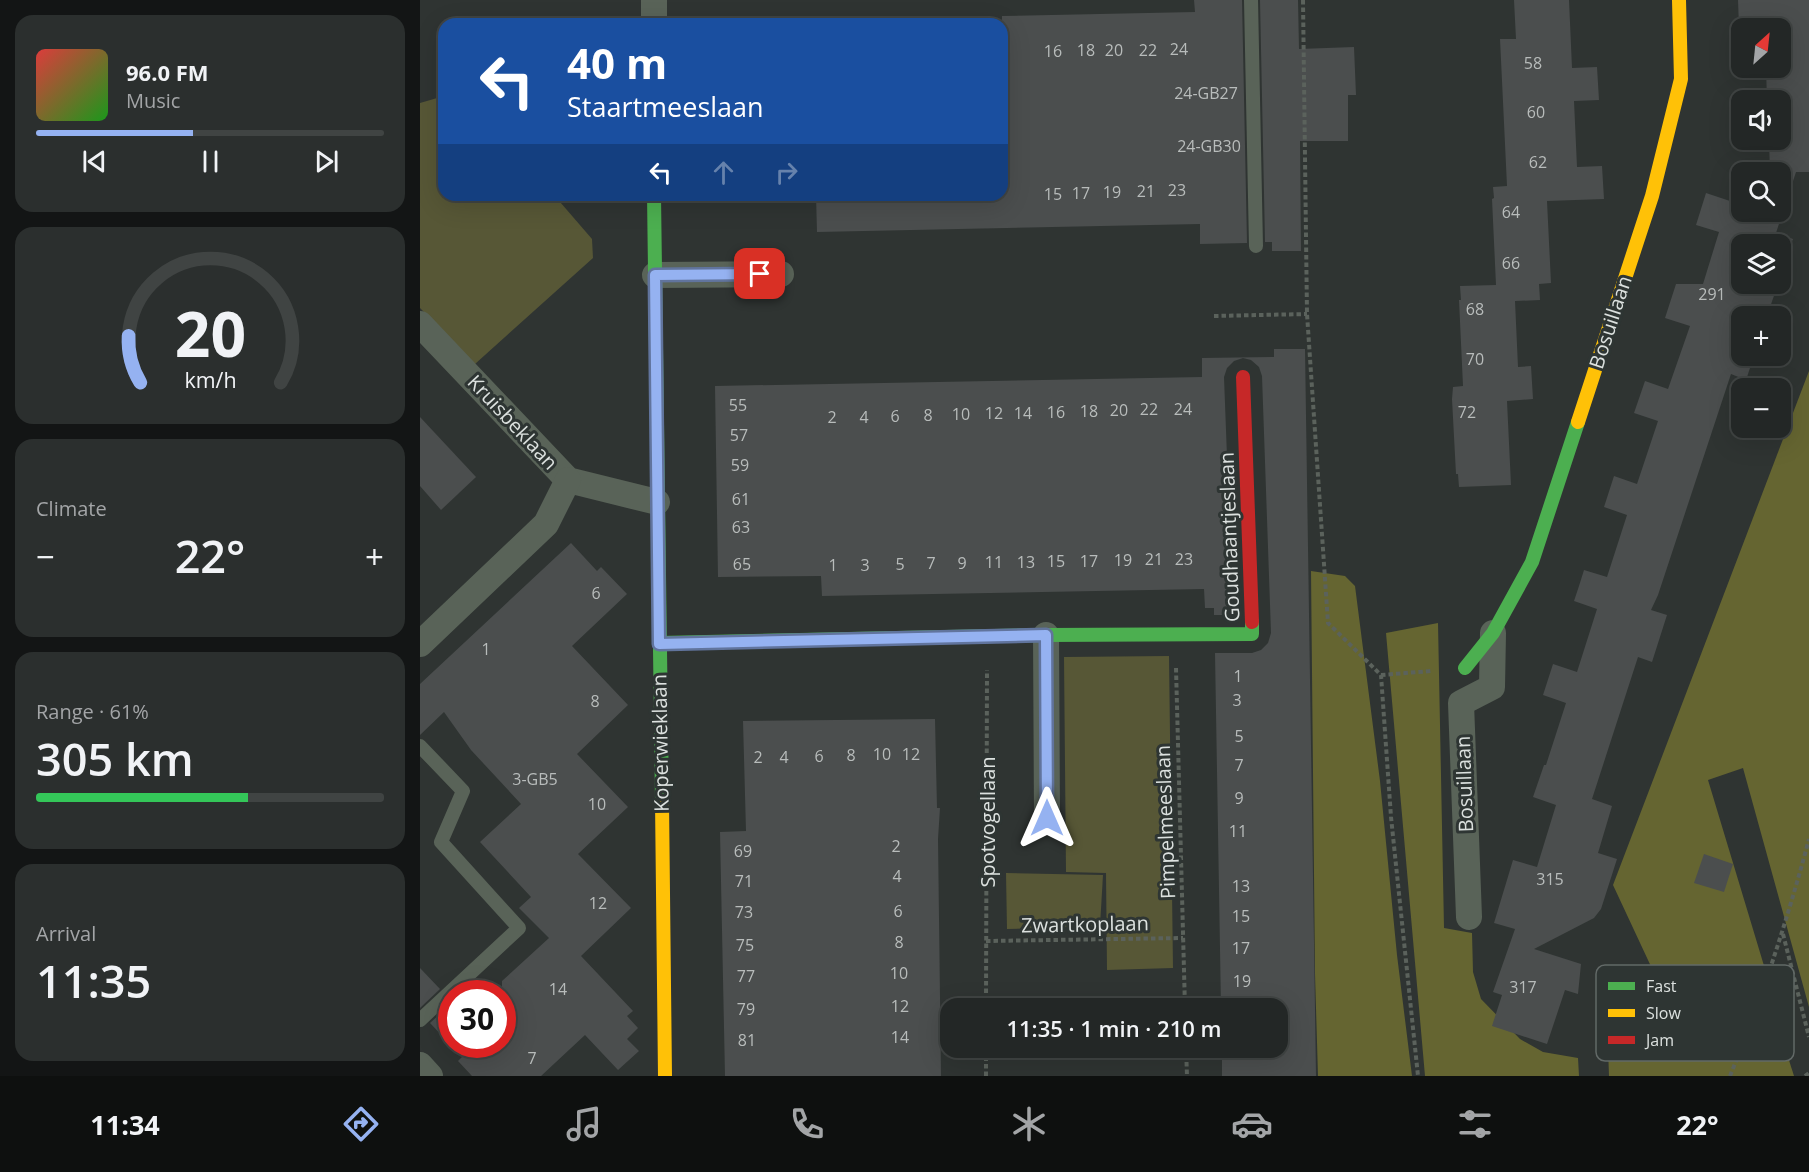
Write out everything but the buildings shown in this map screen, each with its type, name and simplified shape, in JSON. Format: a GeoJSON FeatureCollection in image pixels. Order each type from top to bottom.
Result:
{"type":"FeatureCollection","features":[{"type":"Feature","properties":{"kind":"street"},"geometry":{"type":"LineString","coordinates":[[654,0],[654,18]]}},
{"type":"Feature","properties":{"kind":"street","name":"Bosuillaan"},"geometry":{"type":"LineString","coordinates":[[1465,668],[1493,633],[1532,562],[1652,196],[1682,79],[1679,0]]}},
{"type":"Feature","properties":{"kind":"street","name":"Koperwieklaan"},"geometry":{"type":"LineString","coordinates":[[654,201],[665,1076]]}},
{"type":"Feature","properties":{"kind":"street"},"geometry":{"type":"LineString","coordinates":[[655,275],[781,274]]}},
{"type":"Feature","properties":{"kind":"street","name":"Kruisbeklaan"},"geometry":{"type":"LineString","coordinates":[[420,324],[568,480],[657,502]]}},
{"type":"Feature","properties":{"kind":"street","name":"Goudhaantjeslaan"},"geometry":{"type":"LineString","coordinates":[[659,644],[1046,635],[1252,633],[1243,377]]}},
{"type":"Feature","properties":{"kind":"street"},"geometry":{"type":"LineString","coordinates":[[420,644],[546,524],[568,480]]}},
{"type":"Feature","properties":{"kind":"street","name":"Bosuillaan"},"geometry":{"type":"LineString","coordinates":[[1469,917],[1461,703],[1492,687],[1493,633]]}},
{"type":"Feature","properties":{"kind":"street"},"geometry":{"type":"LineString","coordinates":[[1046,635],[1047,818]]}},
{"type":"Feature","properties":{"kind":"street"},"geometry":{"type":"LineString","coordinates":[[420,1065],[430,1076]]}},
{"type":"Feature","properties":{"kind":"lane"},"geometry":{"type":"LineString","coordinates":[[1251,0],[1256,246]]}},
{"type":"Feature","properties":{"kind":"lane"},"geometry":{"type":"LineString","coordinates":[[420,746],[463,791],[441,843],[519,928],[420,1020]]}},
{"type":"Feature","properties":{"kind":"path"},"geometry":{"type":"LineString","coordinates":[[1303,0],[1307,314],[1328,622],[1381,675],[1391,818],[1418,1076]]}},
{"type":"Feature","properties":{"kind":"path"},"geometry":{"type":"LineString","coordinates":[[1214,316],[1307,314]]}},
{"type":"Feature","properties":{"kind":"path","name":"Pimpelmeeslaan"},"geometry":{"type":"LineString","coordinates":[[1176,634],[1185,998]]}},
{"type":"Feature","properties":{"kind":"path","name":"Spotvogellaan"},"geometry":{"type":"LineString","coordinates":[[986,998],[987,637]]}},
{"type":"Feature","properties":{"kind":"path"},"geometry":{"type":"LineString","coordinates":[[1381,675],[1465,668]]}},
{"type":"Feature","properties":{"kind":"path"},"geometry":{"type":"LineString","coordinates":[[1771,965],[1809,839]]}},
{"type":"Feature","properties":{"kind":"path"},"geometry":{"type":"LineString","coordinates":[[1782,933],[1790,965]]}},
{"type":"Feature","properties":{"kind":"path","name":"Zwartkoplaan"},"geometry":{"type":"LineString","coordinates":[[986,941],[1184,938]]}},
{"type":"Feature","properties":{"kind":"path"},"geometry":{"type":"LineString","coordinates":[[1794,979],[1809,1036]]}},
{"type":"Feature","properties":{"kind":"path"},"geometry":{"type":"LineString","coordinates":[[986,1058],[986,1076]]}},
{"type":"Feature","properties":{"kind":"path"},"geometry":{"type":"LineString","coordinates":[[1186,1058],[1187,1076]]}},
{"type":"Feature","properties":{"kind":"path"},"geometry":{"type":"LineString","coordinates":[[1730,1076],[1736,1061]]}},
{"type":"Feature","properties":{"kind":"path"},"geometry":{"type":"LineString","coordinates":[[1806,1076],[1809,1072]]}},
{"type":"Feature","properties":{"kind":"shaded area"},"geometry":{"type":"Polygon","coordinates":[[[438,98],[438,201],[559,201],[592,239],[593,258],[475,364],[420,308],[420,103],[438,98]]]}},
{"type":"Feature","properties":{"kind":"shaded area"},"geometry":{"type":"Polygon","coordinates":[[[1809,371],[1809,1007],[1743,768],[1708,780],[1764,965],[1650,965],[1613,885],[1783,438],[1791,438],[1791,418],[1809,371]]]}},
{"type":"Feature","properties":{"kind":"shaded area"},"geometry":{"type":"Polygon","coordinates":[[[1311,571],[1345,576],[1355,586],[1380,781],[1397,955],[1412,1076],[1318,1076],[1311,571]]]}},
{"type":"Feature","properties":{"kind":"shaded area"},"geometry":{"type":"Polygon","coordinates":[[[1438,623],[1444,928],[1472,933],[1473,972],[1481,999],[1520,1039],[1543,1052],[1578,1058],[1579,1076],[1425,1076],[1386,633],[1438,623]]]}},
{"type":"Feature","properties":{"kind":"shaded area"},"geometry":{"type":"Polygon","coordinates":[[[1169,656],[1173,968],[1107,970],[1106,873],[1066,872],[1064,657],[1169,656]]]}},
{"type":"Feature","properties":{"kind":"shaded area"},"geometry":{"type":"Polygon","coordinates":[[[1006,873],[1103,875],[1100,926],[1007,929],[1006,873]]]}},
{"type":"Feature","properties":{"kind":"shaded area"},"geometry":{"type":"Polygon","coordinates":[[[1608,1061],[1789,1061],[1794,1076],[1609,1076],[1608,1061]]]}},
{"type":"Feature","properties":{"kind":"traffic: fast"},"geometry":{"type":"LineString","coordinates":[[654,201],[662,801]]}},
{"type":"Feature","properties":{"kind":"traffic: fast"},"geometry":{"type":"LineString","coordinates":[[1465,668],[1493,633],[1532,562],[1578,422]]}},
{"type":"Feature","properties":{"kind":"traffic: fast"},"geometry":{"type":"LineString","coordinates":[[659,643],[1046,635],[1252,634],[1252,622]]}},
{"type":"Feature","properties":{"kind":"traffic: slow"},"geometry":{"type":"LineString","coordinates":[[1578,422],[1652,196],[1681,79],[1679,0]]}},
{"type":"Feature","properties":{"kind":"traffic: slow"},"geometry":{"type":"LineString","coordinates":[[662,801],[665,1076]]}},
{"type":"Feature","properties":{"kind":"traffic: jam"},"geometry":{"type":"LineString","coordinates":[[1243,377],[1252,622]]}},
{"type":"Feature","properties":{"kind":"route"},"geometry":{"type":"LineString","coordinates":[[760,274],[655,275],[659,644],[1046,635],[1047,818]]}}]}
